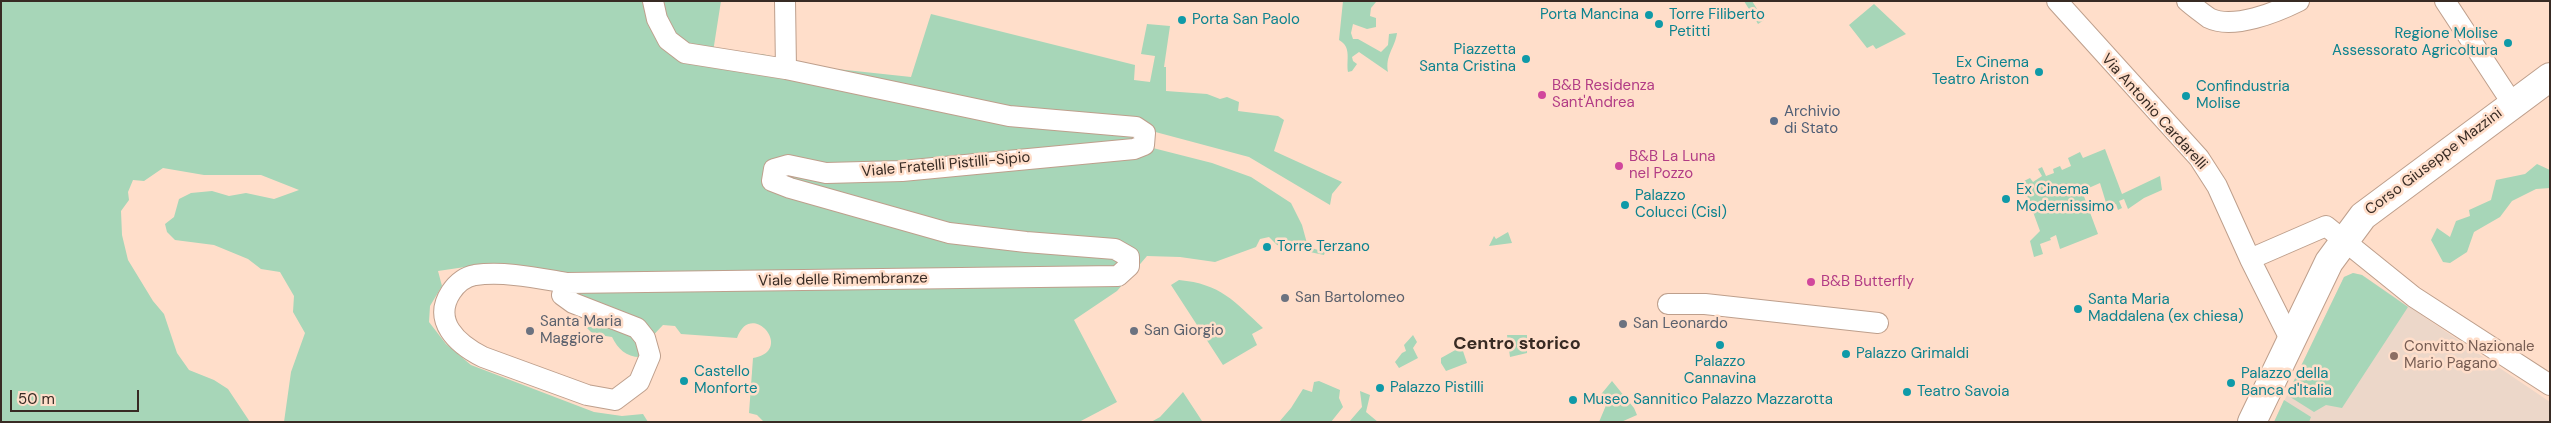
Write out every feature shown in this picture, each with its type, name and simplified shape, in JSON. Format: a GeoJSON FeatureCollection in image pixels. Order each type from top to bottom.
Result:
{"type":"FeatureCollection","features":[{"type":"Feature","properties":{"kind":"main road","name":"Corso Giuseppe Mazzini"},"geometry":{"type":"LineString","coordinates":[[2252,422],[2330,262],[2363,216],[2550,77]]}},
{"type":"Feature","properties":{"kind":"street","name":"Viale Fratelli Pistilli-Sipio"},"geometry":{"type":"LineString","coordinates":[[653,1],[657,19],[668,40],[685,53],[786,69],[1009,116],[1136,127],[1145,133],[1145,138],[1144,145],[1134,149],[902,171],[826,173],[788,165],[774,168],[772,181],[790,188],[948,233],[1026,242],[1115,248],[1129,257],[1129,266],[1118,276]]}},
{"type":"Feature","properties":{"kind":"street"},"geometry":{"type":"LineString","coordinates":[[784,1],[786,69]]}},
{"type":"Feature","properties":{"kind":"street","name":"Via Antonio Cardarelli"},"geometry":{"type":"LineString","coordinates":[[2057,1],[2199,158],[2217,186],[2250,259],[2291,341]]}},
{"type":"Feature","properties":{"kind":"street"},"geometry":{"type":"LineString","coordinates":[[2187,1],[2211,19],[2235,21],[2267,16],[2299,1]]}},
{"type":"Feature","properties":{"kind":"street"},"geometry":{"type":"LineString","coordinates":[[2445,1],[2512,104]]}},
{"type":"Feature","properties":{"kind":"street"},"geometry":{"type":"LineString","coordinates":[[2250,259],[2326,226],[2414,297],[2550,385]]}},
{"type":"Feature","properties":{"kind":"street","name":"Viale delle Rimembranze"},"geometry":{"type":"LineString","coordinates":[[567,283],[562,295],[573,303],[637,328],[644,338],[650,356],[640,382],[615,400],[587,394],[470,351],[448,329],[443,318],[446,301],[457,282],[474,276],[514,275],[567,283],[1118,276]]}},
{"type":"Feature","properties":{"kind":"street"},"geometry":{"type":"LineString","coordinates":[[1668,304],[1705,304],[1878,323]]}},
{"type":"Feature","properties":{"kind":"shaded area","name":"Convitto Nazionale Mario Pagano"},"geometry":{"type":"Polygon","coordinates":[[[2353,273],[2362,275],[2550,402],[2550,422],[2274,422],[2344,277],[2353,273]]]}},
{"type":"Feature","properties":{"kind":"green space"},"geometry":{"type":"Polygon","coordinates":[[[1,1],[721,1],[713,52],[762,54],[818,67],[911,77],[931,14],[1135,65],[1134,80],[1150,82],[1155,56],[1141,54],[1147,24],[1170,26],[1164,67],[1166,67],[1166,91],[1207,94],[1220,99],[1227,97],[1239,102],[1238,111],[1278,116],[1284,120],[1274,151],[1342,182],[1332,194],[1330,205],[1249,157],[1148,130],[1149,147],[1212,163],[1251,177],[1291,203],[1302,225],[1308,247],[1325,252],[1324,255],[1277,245],[1269,237],[1260,239],[1256,247],[1215,262],[1180,257],[1147,256],[1117,291],[1074,320],[1117,402],[1079,422],[764,422],[757,415],[749,413],[753,358],[765,353],[771,346],[771,338],[760,325],[751,323],[743,327],[737,338],[681,334],[675,326],[663,325],[643,346],[640,357],[635,357],[623,352],[612,337],[593,334],[586,327],[586,315],[555,298],[553,290],[465,267],[438,271],[442,286],[430,306],[429,322],[446,344],[471,365],[594,412],[622,416],[643,414],[648,422],[284,422],[291,372],[305,333],[293,312],[294,296],[280,272],[261,269],[248,259],[214,245],[175,240],[167,232],[165,224],[174,217],[179,199],[191,193],[212,191],[229,196],[246,193],[274,199],[299,190],[261,175],[204,175],[163,168],[144,181],[133,180],[128,192],[129,200],[121,211],[122,235],[128,260],[153,301],[164,314],[177,353],[189,370],[214,380],[228,389],[250,422],[1,422],[1,1]]]}},
{"type":"Feature","properties":{"kind":"green space"},"geometry":{"type":"Polygon","coordinates":[[[1343,1],[1376,2],[1371,8],[1370,16],[1376,18],[1376,27],[1367,29],[1353,24],[1351,33],[1353,39],[1358,39],[1381,52],[1388,45],[1389,34],[1397,33],[1389,56],[1388,72],[1359,52],[1352,57],[1353,61],[1357,64],[1352,71],[1348,72],[1346,46],[1339,40],[1343,1]]]}},
{"type":"Feature","properties":{"kind":"green space"},"geometry":{"type":"Polygon","coordinates":[[[1744,1],[1752,1],[1764,20],[1758,24],[1744,1]]]}},
{"type":"Feature","properties":{"kind":"green space"},"geometry":{"type":"Polygon","coordinates":[[[1874,4],[1906,34],[1876,49],[1873,45],[1867,48],[1849,25],[1874,4]]]}},
{"type":"Feature","properties":{"kind":"green space"},"geometry":{"type":"Polygon","coordinates":[[[2105,149],[2122,194],[2160,176],[2162,190],[2144,198],[2128,209],[2124,199],[2119,201],[2122,208],[2118,210],[2116,204],[2107,206],[2100,183],[2082,191],[2098,234],[2060,249],[2056,235],[2050,238],[2051,240],[2040,244],[2043,254],[2034,257],[2030,241],[2040,231],[2022,182],[2030,178],[2033,182],[2042,176],[2038,169],[2042,167],[2046,176],[2054,173],[2053,169],[2060,166],[2062,170],[2071,166],[2068,158],[2080,152],[2083,158],[2105,149]]]}},
{"type":"Feature","properties":{"kind":"green space"},"geometry":{"type":"Polygon","coordinates":[[[2537,164],[2550,170],[2550,188],[2536,189],[2512,201],[2500,217],[2474,232],[2467,252],[2450,263],[2443,262],[2431,240],[2437,228],[2450,237],[2456,221],[2470,216],[2469,210],[2491,200],[2496,180],[2525,174],[2537,164]]]}},
{"type":"Feature","properties":{"kind":"green space"},"geometry":{"type":"Polygon","coordinates":[[[1508,232],[1512,243],[1489,246],[1494,236],[1496,239],[1508,232]]]}},
{"type":"Feature","properties":{"kind":"green space"},"geometry":{"type":"Polygon","coordinates":[[[2353,273],[2362,275],[2408,307],[2342,408],[2326,405],[2314,412],[2287,395],[2344,277],[2353,273]]]}},
{"type":"Feature","properties":{"kind":"green space"},"geometry":{"type":"Polygon","coordinates":[[[1179,280],[1206,285],[1235,302],[1263,328],[1252,334],[1257,345],[1223,365],[1171,285],[1179,280]]]}},
{"type":"Feature","properties":{"kind":"green space"},"geometry":{"type":"Polygon","coordinates":[[[1413,335],[1417,342],[1413,348],[1418,358],[1399,368],[1395,362],[1406,351],[1404,345],[1413,335]]]}},
{"type":"Feature","properties":{"kind":"green space"},"geometry":{"type":"Polygon","coordinates":[[[1507,335],[1527,335],[1527,353],[1510,357],[1507,335]]]}},
{"type":"Feature","properties":{"kind":"green space"},"geometry":{"type":"Polygon","coordinates":[[[1462,348],[1467,363],[1446,371],[1441,363],[1441,358],[1462,348]]]}},
{"type":"Feature","properties":{"kind":"green space"},"geometry":{"type":"Polygon","coordinates":[[[1319,381],[1340,390],[1339,398],[1343,407],[1331,422],[1279,422],[1303,389],[1312,392],[1314,382],[1319,381]]]}},
{"type":"Feature","properties":{"kind":"green space"},"geometry":{"type":"Polygon","coordinates":[[[1612,381],[1634,408],[1637,415],[1621,422],[1599,422],[1607,403],[1598,398],[1612,381]]]}},
{"type":"Feature","properties":{"kind":"green space"},"geometry":{"type":"Polygon","coordinates":[[[1360,391],[1370,395],[1366,412],[1378,422],[1349,422],[1362,407],[1360,391]]]}},
{"type":"Feature","properties":{"kind":"green space"},"geometry":{"type":"Polygon","coordinates":[[[1183,392],[1202,421],[1151,422],[1160,417],[1183,392]]]}},
{"type":"Feature","properties":{"kind":"green space"},"geometry":{"type":"Polygon","coordinates":[[[2284,400],[2311,417],[2309,422],[2274,422],[2284,400]]]}},
{"type":"Feature","properties":{"kind":"place","name":"Porta Mancina"},"geometry":{"type":"Point","coordinates":[1649,15]}},
{"type":"Feature","properties":{"kind":"place","name":"Porta San Paolo"},"geometry":{"type":"Point","coordinates":[1182,20]}},
{"type":"Feature","properties":{"kind":"place","name":"Torre Filiberto Petitti"},"geometry":{"type":"Point","coordinates":[1659,24]}},
{"type":"Feature","properties":{"kind":"place","name":"Regione Molise Assessorato Agricoltura"},"geometry":{"type":"Point","coordinates":[2508,43]}},
{"type":"Feature","properties":{"kind":"place","name":"Piazzetta Santa Cristina"},"geometry":{"type":"Point","coordinates":[1526,59]}},
{"type":"Feature","properties":{"kind":"place","name":"Ex Cinema Teatro Ariston"},"geometry":{"type":"Point","coordinates":[2039,72]}},
{"type":"Feature","properties":{"kind":"place","name":"B&B Residenza Sant'Andrea"},"geometry":{"type":"Point","coordinates":[1542,95]}},
{"type":"Feature","properties":{"kind":"place","name":"Confindustria Molise"},"geometry":{"type":"Point","coordinates":[2186,96]}},
{"type":"Feature","properties":{"kind":"place","name":"Archivio di Stato"},"geometry":{"type":"Point","coordinates":[1774,121]}},
{"type":"Feature","properties":{"kind":"place","name":"B&B La Luna nel Pozzo"},"geometry":{"type":"Point","coordinates":[1619,166]}},
{"type":"Feature","properties":{"kind":"place","name":"Ex Cinema Modernissimo"},"geometry":{"type":"Point","coordinates":[2006,199]}},
{"type":"Feature","properties":{"kind":"place","name":"Palazzo Colucci (Cisl)"},"geometry":{"type":"Point","coordinates":[1625,205]}},
{"type":"Feature","properties":{"kind":"place","name":"Torre Terzano"},"geometry":{"type":"Point","coordinates":[1267,247]}},
{"type":"Feature","properties":{"kind":"place","name":"B&B Butterfly"},"geometry":{"type":"Point","coordinates":[1811,282]}},
{"type":"Feature","properties":{"kind":"place","name":"San Bartolomeo"},"geometry":{"type":"Point","coordinates":[1285,298]}},
{"type":"Feature","properties":{"kind":"place","name":"Santa Maria Maddalena (ex chiesa)"},"geometry":{"type":"Point","coordinates":[2078,309]}},
{"type":"Feature","properties":{"kind":"place","name":"San Leonardo"},"geometry":{"type":"Point","coordinates":[1623,324]}},
{"type":"Feature","properties":{"kind":"place","name":"Santa Maria Maggiore"},"geometry":{"type":"Point","coordinates":[530,331]}},
{"type":"Feature","properties":{"kind":"place","name":"San Giorgio"},"geometry":{"type":"Point","coordinates":[1134,331]}},
{"type":"Feature","properties":{"kind":"place","name":"Palazzo Cannavina"},"geometry":{"type":"Point","coordinates":[1720,345]}},
{"type":"Feature","properties":{"kind":"place","name":"Palazzo Grimaldi"},"geometry":{"type":"Point","coordinates":[1846,354]}},
{"type":"Feature","properties":{"kind":"place","name":"Convitto Nazionale Mario Pagano"},"geometry":{"type":"Point","coordinates":[2394,356]}},
{"type":"Feature","properties":{"kind":"place","name":"Castello Monforte"},"geometry":{"type":"Point","coordinates":[684,381]}},
{"type":"Feature","properties":{"kind":"place","name":"Palazzo della Banca d'Italia"},"geometry":{"type":"Point","coordinates":[2231,383]}},
{"type":"Feature","properties":{"kind":"place","name":"Palazzo Pistilli"},"geometry":{"type":"Point","coordinates":[1380,388]}},
{"type":"Feature","properties":{"kind":"place","name":"Teatro Savoia"},"geometry":{"type":"Point","coordinates":[1907,392]}},
{"type":"Feature","properties":{"kind":"place","name":"Museo Sannitico Palazzo Mazzarotta"},"geometry":{"type":"Point","coordinates":[1573,400]}},
{"type":"Feature","properties":{"kind":"district","name":"Centro storico"},"geometry":{"type":"Point","coordinates":[1517,344]}}]}
